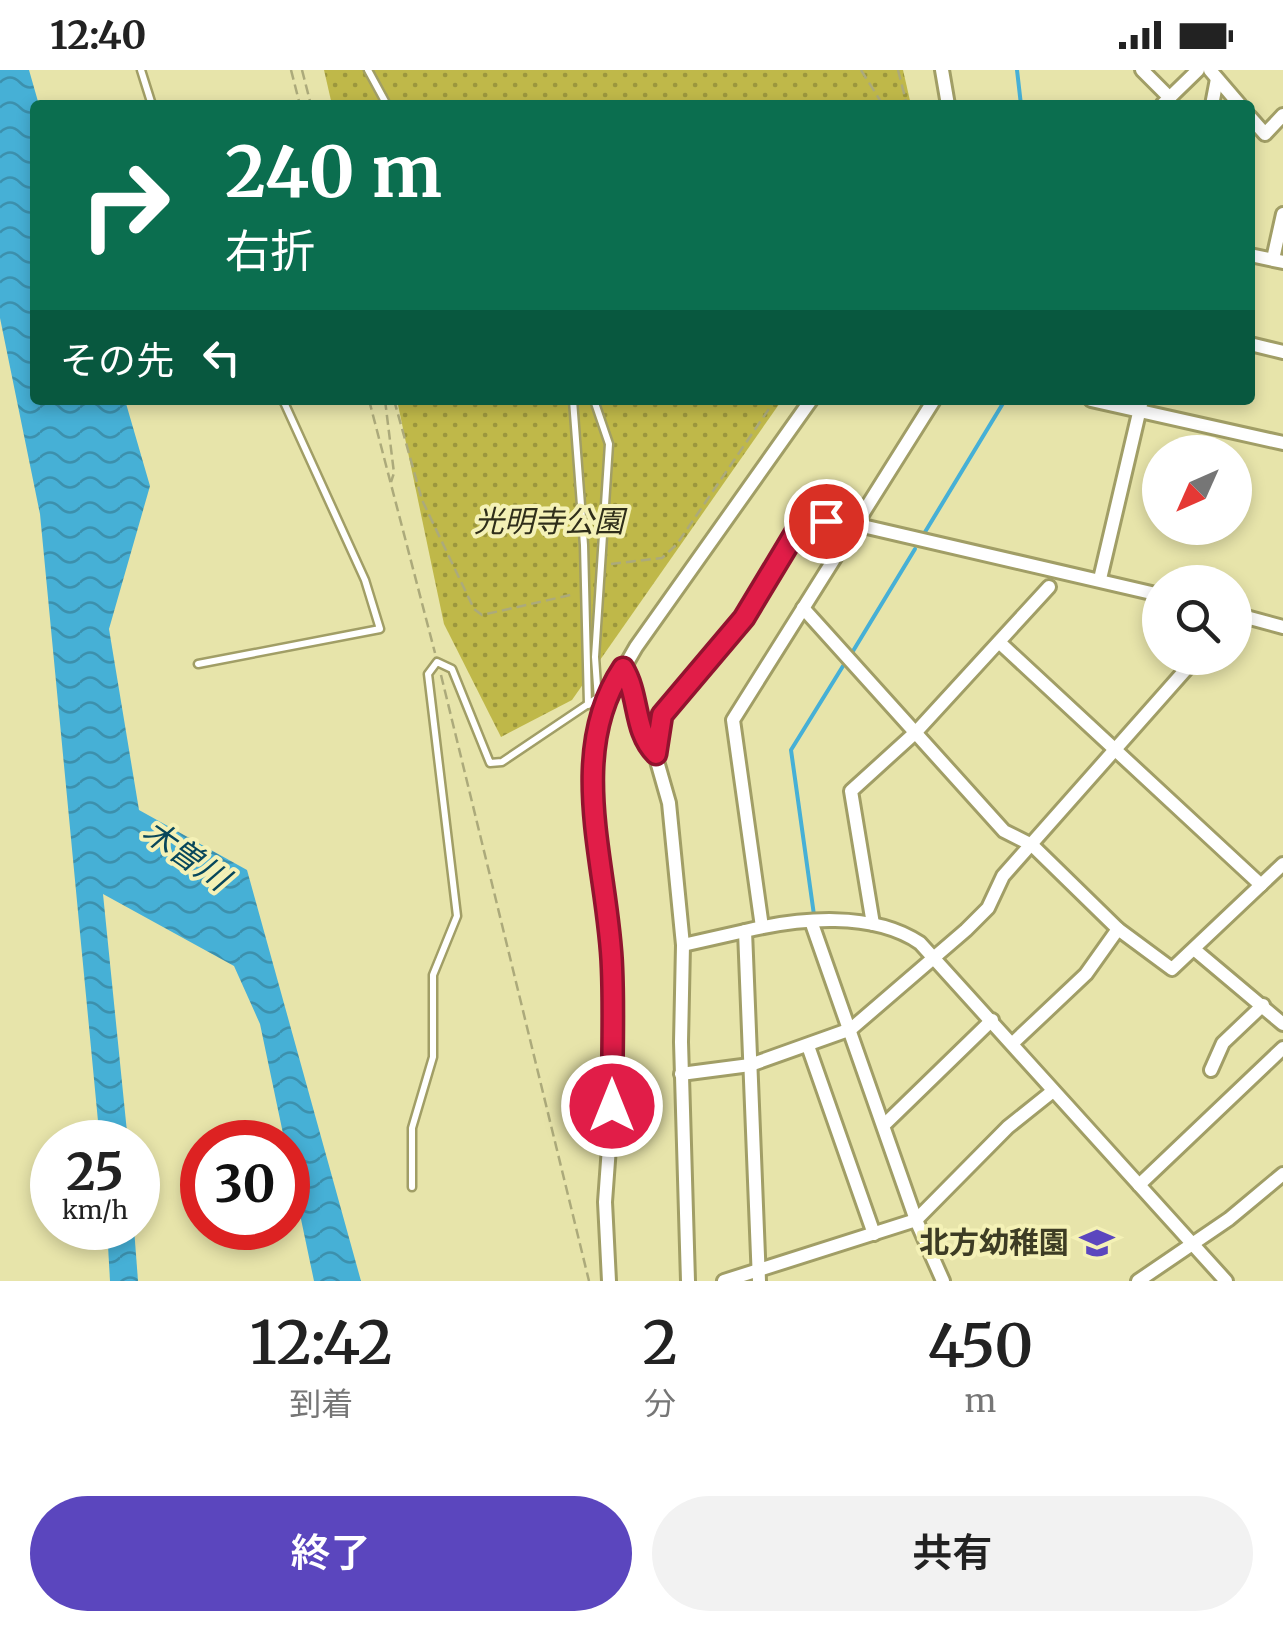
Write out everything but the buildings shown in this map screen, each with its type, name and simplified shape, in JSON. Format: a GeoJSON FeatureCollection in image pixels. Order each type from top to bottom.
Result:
{"type":"FeatureCollection","features":[{"type":"Feature","properties":{"kind":"street"},"geometry":{"type":"LineString","coordinates":[[942,70],[947,100]]}},
{"type":"Feature","properties":{"kind":"street"},"geometry":{"type":"LineString","coordinates":[[1142,70],[1164,100]]}},
{"type":"Feature","properties":{"kind":"street"},"geometry":{"type":"LineString","coordinates":[[1168,100],[1198,70]]}},
{"type":"Feature","properties":{"kind":"street"},"geometry":{"type":"LineString","coordinates":[[1212,100],[1214,75]]}},
{"type":"Feature","properties":{"kind":"street"},"geometry":{"type":"LineString","coordinates":[[1214,75],[1236,100]]}},
{"type":"Feature","properties":{"kind":"street"},"geometry":{"type":"LineString","coordinates":[[1255,123],[1264,134],[1283,115]]}},
{"type":"Feature","properties":{"kind":"street"},"geometry":{"type":"LineString","coordinates":[[1278,261],[1283,214]]}},
{"type":"Feature","properties":{"kind":"street"},"geometry":{"type":"LineString","coordinates":[[1255,345],[1283,352]]}},
{"type":"Feature","properties":{"kind":"street"},"geometry":{"type":"LineString","coordinates":[[609,1281],[605,1202],[612,1106],[612,968],[597,832],[593,740],[596,705],[808,405]]}},
{"type":"Feature","properties":{"kind":"street"},"geometry":{"type":"LineString","coordinates":[[762,927],[733,720],[931,405]]}},
{"type":"Feature","properties":{"kind":"street"},"geometry":{"type":"LineString","coordinates":[[1100,579],[1141,406],[1283,443]]}},
{"type":"Feature","properties":{"kind":"street"},"geometry":{"type":"LineString","coordinates":[[688,1281],[681,1074],[683,945],[668,803],[656,754],[662,715],[744,618],[800,525],[826,521],[854,524],[1142,590]]}},
{"type":"Feature","properties":{"kind":"street"},"geometry":{"type":"LineString","coordinates":[[872,924],[851,791],[916,732],[1049,587]]}},
{"type":"Feature","properties":{"kind":"street"},"geometry":{"type":"LineString","coordinates":[[803,608],[1004,831],[1032,845],[1118,929],[1172,969],[1283,864]]}},
{"type":"Feature","properties":{"kind":"street"},"geometry":{"type":"LineString","coordinates":[[1252,619],[1283,627]]}},
{"type":"Feature","properties":{"kind":"street"},"geometry":{"type":"LineString","coordinates":[[998,642],[1116,746],[1261,885]]}},
{"type":"Feature","properties":{"kind":"street"},"geometry":{"type":"LineString","coordinates":[[623,668],[631,681],[643,742],[656,754]]}},
{"type":"Feature","properties":{"kind":"street"},"geometry":{"type":"LineString","coordinates":[[681,1074],[750,1065],[851,1030],[988,908],[1003,876],[1181,675]]}},
{"type":"Feature","properties":{"kind":"street"},"geometry":{"type":"LineString","coordinates":[[683,945],[762,927],[811,921],[899,928],[934,956],[1014,1042],[1226,1281]]}},
{"type":"Feature","properties":{"kind":"street"},"geometry":{"type":"LineString","coordinates":[[811,921],[916,1220],[943,1281]]}},
{"type":"Feature","properties":{"kind":"street"},"geometry":{"type":"LineString","coordinates":[[1014,1042],[1086,974],[1118,929]]}},
{"type":"Feature","properties":{"kind":"street"},"geometry":{"type":"LineString","coordinates":[[746,931],[757,1276]]}},
{"type":"Feature","properties":{"kind":"street"},"geometry":{"type":"LineString","coordinates":[[1195,950],[1283,1024]]}},
{"type":"Feature","properties":{"kind":"street"},"geometry":{"type":"LineString","coordinates":[[1211,1070],[1223,1043],[1263,1006]]}},
{"type":"Feature","properties":{"kind":"street"},"geometry":{"type":"LineString","coordinates":[[885,1124],[992,1020]]}},
{"type":"Feature","properties":{"kind":"street"},"geometry":{"type":"LineString","coordinates":[[808,1046],[874,1234]]}},
{"type":"Feature","properties":{"kind":"street"},"geometry":{"type":"LineString","coordinates":[[1138,1185],[1283,1048]]}},
{"type":"Feature","properties":{"kind":"street"},"geometry":{"type":"LineString","coordinates":[[724,1281],[757,1276],[916,1220],[1008,1127],[1054,1091]]}},
{"type":"Feature","properties":{"kind":"street"},"geometry":{"type":"LineString","coordinates":[[1138,1281],[1283,1174]]}},
{"type":"Feature","properties":{"kind":"lane"},"geometry":{"type":"LineString","coordinates":[[141,70],[150,100]]}},
{"type":"Feature","properties":{"kind":"lane"},"geometry":{"type":"LineString","coordinates":[[368,70],[384,100]]}},
{"type":"Feature","properties":{"kind":"lane"},"geometry":{"type":"LineString","coordinates":[[198,664],[380,629],[365,580],[285,405]]}},
{"type":"Feature","properties":{"kind":"lane"},"geometry":{"type":"LineString","coordinates":[[573,405],[596,705]]}},
{"type":"Feature","properties":{"kind":"lane"},"geometry":{"type":"LineString","coordinates":[[596,405],[608,444],[595,658],[596,705]]}},
{"type":"Feature","properties":{"kind":"lane"},"geometry":{"type":"LineString","coordinates":[[412,1187],[412,1128],[432,1057],[433,974],[457,916],[443,828],[444,780],[427,690],[428,674],[438,662],[452,669],[490,764],[502,762],[596,705]]}},
{"type":"Feature","properties":{"kind":"path"},"geometry":{"type":"LineString","coordinates":[[290,70],[299,100]]}},
{"type":"Feature","properties":{"kind":"path"},"geometry":{"type":"LineString","coordinates":[[302,70],[310,100]]}},
{"type":"Feature","properties":{"kind":"path"},"geometry":{"type":"LineString","coordinates":[[861,70],[880,100]]}},
{"type":"Feature","properties":{"kind":"path"},"geometry":{"type":"LineString","coordinates":[[898,70],[907,100]]}},
{"type":"Feature","properties":{"kind":"path"},"geometry":{"type":"LineString","coordinates":[[370,405],[438,662],[589,1281]]}},
{"type":"Feature","properties":{"kind":"path"},"geometry":{"type":"LineString","coordinates":[[386,405],[394,473],[390,483]]}},
{"type":"Feature","properties":{"kind":"path"},"geometry":{"type":"LineString","coordinates":[[395,405],[422,500],[474,609],[482,615],[575,597],[575,582]]}},
{"type":"Feature","properties":{"kind":"path"},"geometry":{"type":"LineString","coordinates":[[601,566],[662,558],[677,544],[773,405]]}},
{"type":"Feature","properties":{"kind":"green space"},"geometry":{"type":"Polygon","coordinates":[[[324,70],[903,70],[910,100],[331,100],[324,70]]]}},
{"type":"Feature","properties":{"kind":"green space","name":"光明寺公園"},"geometry":{"type":"Polygon","coordinates":[[[398,405],[778,405],[572,700],[501,737],[444,624],[398,405]]]}},
{"type":"Feature","properties":{"kind":"water","name":"木曽川"},"geometry":{"type":"Polygon","coordinates":[[[0,70],[29,70],[38,100],[30,100],[30,405],[126,405],[150,486],[109,629],[139,810],[247,870],[361,1281],[314,1281],[307,1250],[310,1120],[280,1120],[260,1024],[234,966],[103,894],[126,1120],[98,1120],[40,514],[0,318],[0,70]]]}},
{"type":"Feature","properties":{"kind":"water"},"geometry":{"type":"Polygon","coordinates":[[[108,1250],[136,1250],[138,1281],[110,1281],[108,1250]]]}},
{"type":"Feature","properties":{"kind":"waterway"},"geometry":{"type":"LineString","coordinates":[[1017,70],[1020,100]]}},
{"type":"Feature","properties":{"kind":"waterway"},"geometry":{"type":"LineString","coordinates":[[922,537],[1002,405]]}},
{"type":"Feature","properties":{"kind":"waterway"},"geometry":{"type":"LineString","coordinates":[[850,656],[915,549]]}},
{"type":"Feature","properties":{"kind":"waterway"},"geometry":{"type":"LineString","coordinates":[[814,915],[791,750],[843,666]]}},
{"type":"Feature","properties":{"kind":"place","name":"北方幼稚園"},"geometry":{"type":"Point","coordinates":[1097,1243]}},
{"type":"Feature","properties":{"kind":"route"},"geometry":{"type":"LineString","coordinates":[[612,1106],[612,968],[594,781],[593,740],[602,710],[623,668],[631,681],[643,742],[656,754],[662,715],[744,618],[800,525],[826,521]]}}]}
